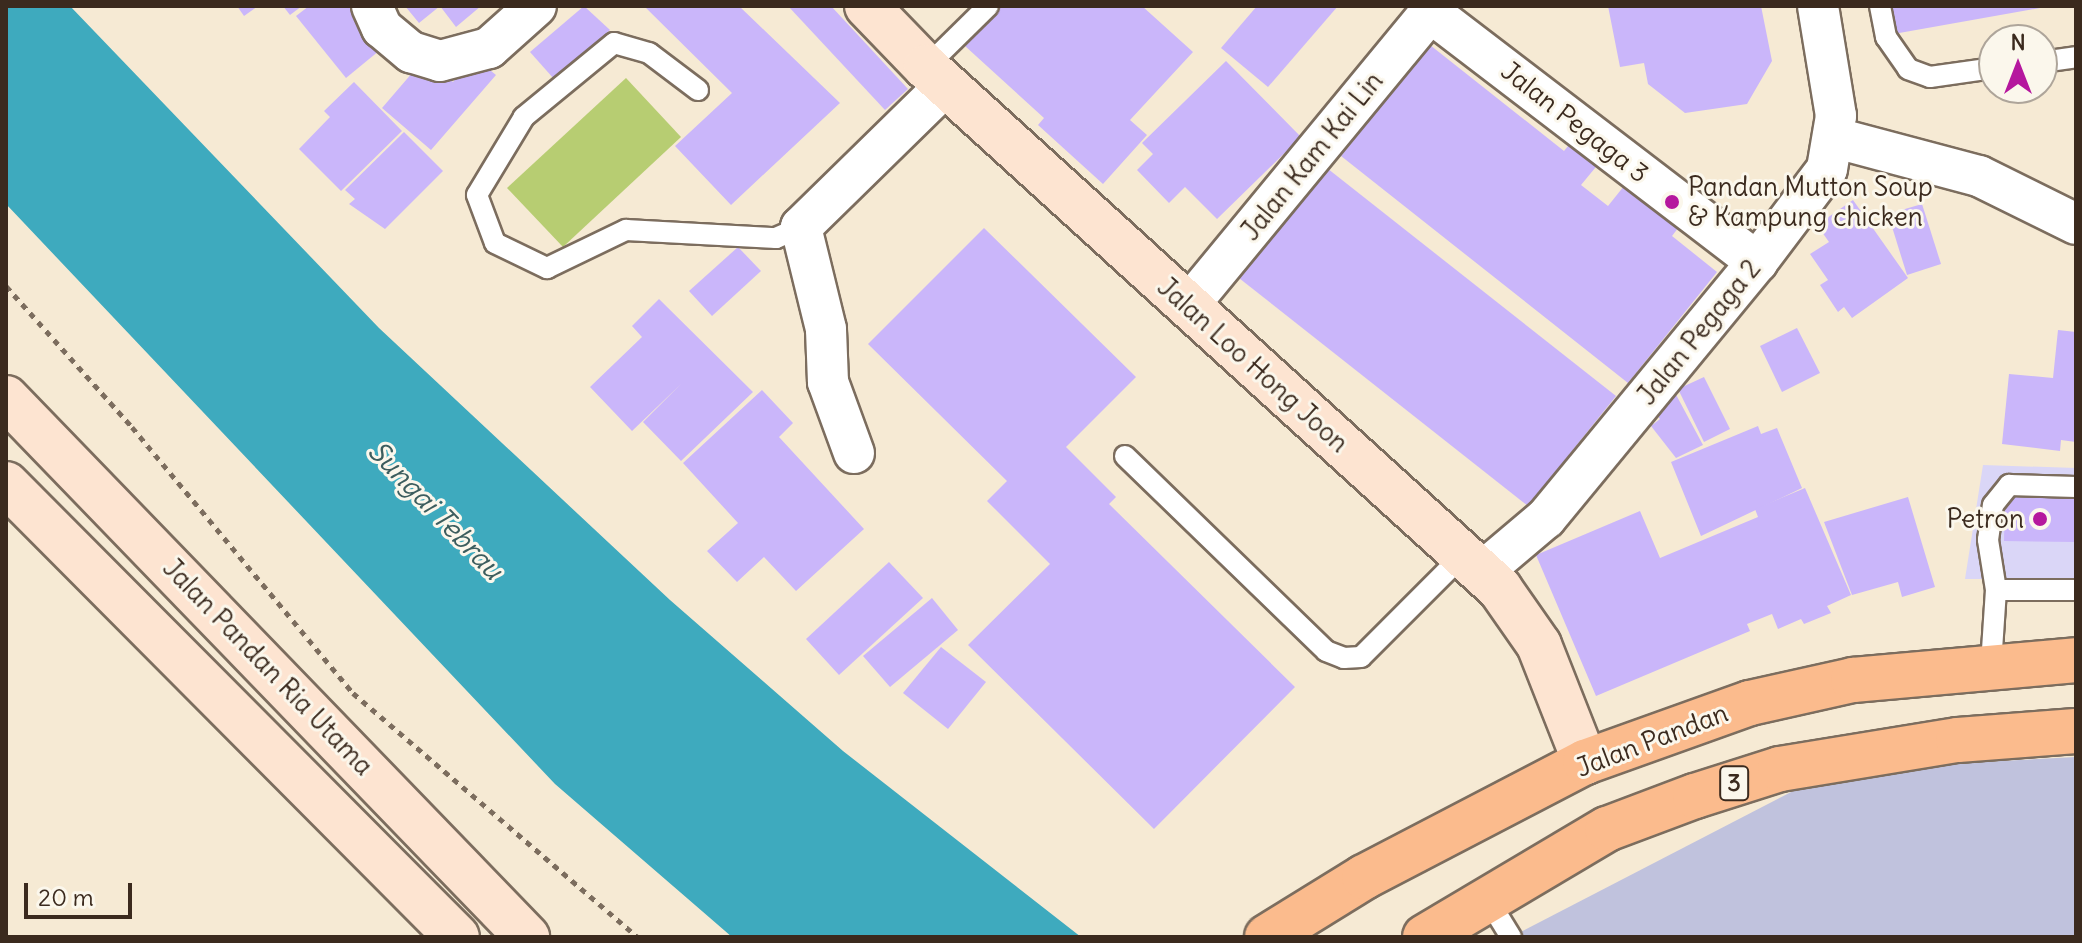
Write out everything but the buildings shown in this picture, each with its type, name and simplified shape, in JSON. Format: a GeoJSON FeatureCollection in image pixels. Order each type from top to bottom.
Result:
{"type":"FeatureCollection","features":[{"type":"Feature","properties":{"kind":"highway","name":"Jalan Pandan"},"geometry":{"type":"LineString","coordinates":[[1267,937],[1364,877],[1585,762],[1750,703],[1853,680],[1991,665],[2076,660]]}},
{"type":"Feature","properties":{"kind":"highway","name":"3"},"geometry":{"type":"LineString","coordinates":[[1425,937],[1607,829],[1780,769],[1958,740],[2076,731]]}},
{"type":"Feature","properties":{"kind":"street"},"geometry":{"type":"LineString","coordinates":[[372,6],[382,28],[411,52],[440,61],[489,48],[536,6]]}},
{"type":"Feature","properties":{"kind":"street","name":"Jalan Loo Hong Joon"},"geometry":{"type":"LineString","coordinates":[[867,6],[936,76],[1473,563],[1539,645],[1585,762]]}},
{"type":"Feature","properties":{"kind":"street","name":"Jalan Pegaga 2"},"geometry":{"type":"LineString","coordinates":[[1473,563],[1546,518],[1757,262],[1827,169],[1836,138],[1818,6]]}},
{"type":"Feature","properties":{"kind":"street","name":"Jalan Pegaga 3"},"geometry":{"type":"LineString","coordinates":[[1433,9],[1757,262]]}},
{"type":"Feature","properties":{"kind":"street","name":"Jalan Kam Kai Lin"},"geometry":{"type":"LineString","coordinates":[[1188,306],[1433,9]]}},
{"type":"Feature","properties":{"kind":"street"},"geometry":{"type":"LineString","coordinates":[[854,453],[828,382],[826,329],[801,227],[936,76]]}},
{"type":"Feature","properties":{"kind":"street"},"geometry":{"type":"LineString","coordinates":[[1836,138],[1979,176],[2076,224]]}},
{"type":"Feature","properties":{"kind":"street","name":"Jalan Pandan Ria Utama"},"geometry":{"type":"LineString","coordinates":[[6,398],[527,937]]}},
{"type":"Feature","properties":{"kind":"street"},"geometry":{"type":"LineString","coordinates":[[6,484],[447,927],[475,882]]}},
{"type":"Feature","properties":{"kind":"lane"},"geometry":{"type":"LineString","coordinates":[[936,76],[988,6]]}},
{"type":"Feature","properties":{"kind":"lane"},"geometry":{"type":"LineString","coordinates":[[1880,6],[1886,37],[1908,69],[1930,77],[1978,70]]}},
{"type":"Feature","properties":{"kind":"lane"},"geometry":{"type":"LineString","coordinates":[[698,90],[649,53],[614,43],[524,117],[477,195],[495,243],[547,268],[626,230],[776,238],[801,227]]}},
{"type":"Feature","properties":{"kind":"lane"},"geometry":{"type":"LineString","coordinates":[[1125,456],[1326,651],[1344,658],[1361,657],[1473,563]]}},
{"type":"Feature","properties":{"kind":"lane"},"geometry":{"type":"LineString","coordinates":[[1991,665],[1996,590],[1988,540],[1993,505],[2009,485],[2076,487]]}},
{"type":"Feature","properties":{"kind":"lane"},"geometry":{"type":"LineString","coordinates":[[1996,590],[2076,590]]}},
{"type":"Feature","properties":{"kind":"lane"},"geometry":{"type":"LineString","coordinates":[[1487,898],[1511,937]]}},
{"type":"Feature","properties":{"kind":"path"},"geometry":{"type":"LineString","coordinates":[[6,286],[132,427],[353,693],[638,937]]}},
{"type":"Feature","properties":{"kind":"shaded area"},"geometry":{"type":"Polygon","coordinates":[[[1983,465],[2076,468],[2076,579],[1965,579],[1983,465]]]}},
{"type":"Feature","properties":{"kind":"shaded area"},"geometry":{"type":"Polygon","coordinates":[[[2076,757],[2076,937],[1511,937],[1795,790],[1962,763],[2076,757]]]}},
{"type":"Feature","properties":{"kind":"green space"},"geometry":{"type":"Polygon","coordinates":[[[626,78],[681,137],[563,247],[507,188],[626,78]]]}},
{"type":"Feature","properties":{"kind":"water","name":"Sungai Tebrau"},"geometry":{"type":"Polygon","coordinates":[[[6,6],[70,6],[379,328],[670,600],[843,751],[1081,937],[732,937],[555,784],[6,204],[6,6]]]}},
{"type":"Feature","properties":{"kind":"place","name":"Pandan Mutton Soup & Kampung chicken"},"geometry":{"type":"Point","coordinates":[1672,202]}},
{"type":"Feature","properties":{"kind":"place","name":"Petron"},"geometry":{"type":"Point","coordinates":[2040,519]}}]}
